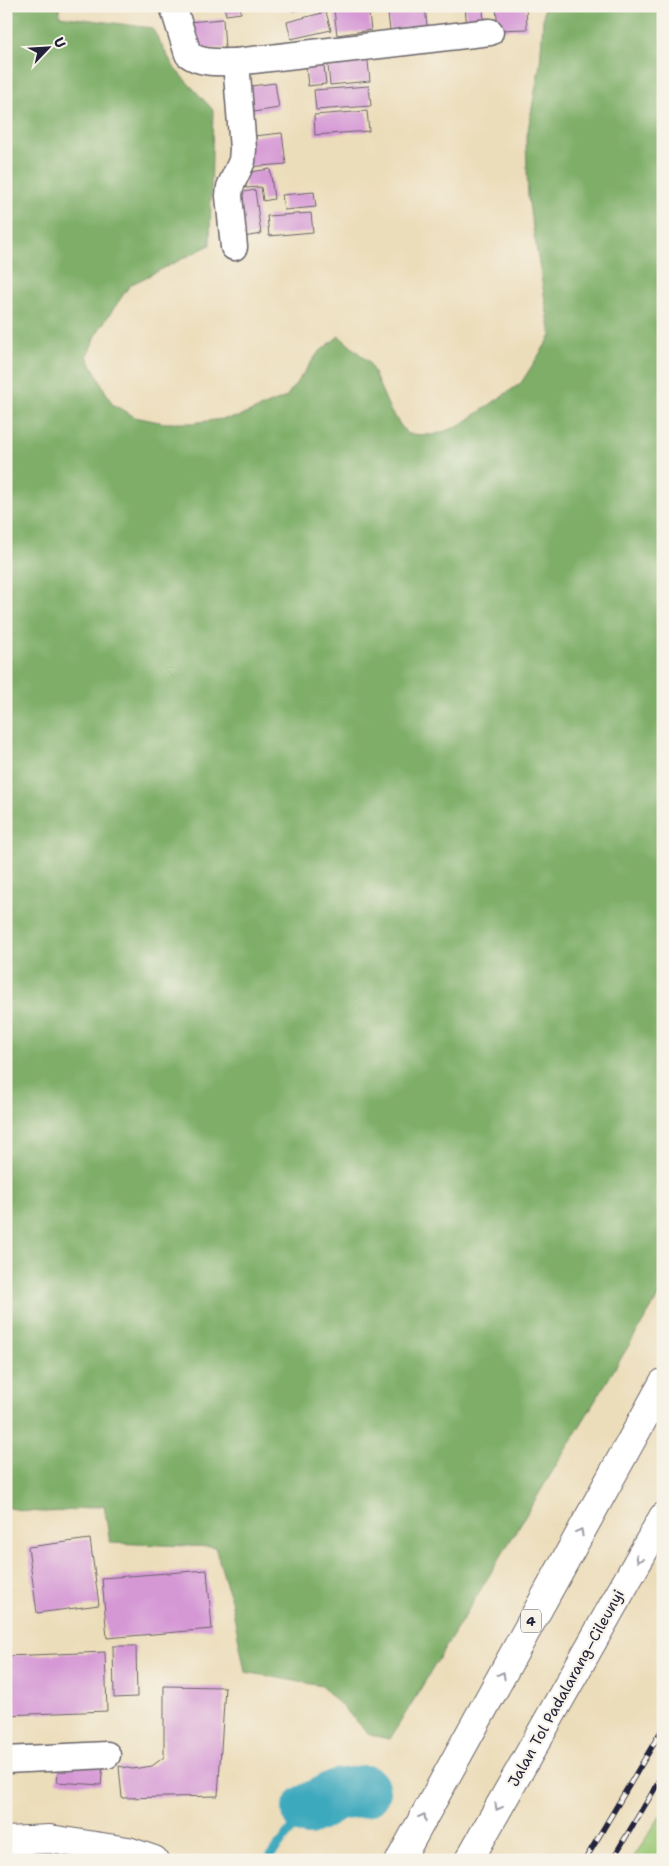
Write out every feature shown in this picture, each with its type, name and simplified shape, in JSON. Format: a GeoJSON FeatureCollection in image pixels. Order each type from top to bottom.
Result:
{"type":"FeatureCollection","features":[{"type":"Feature","properties":{"kind":"main road","name":"4"},"geometry":{"type":"LineString","coordinates":[[400,1860],[663,1383]]}},
{"type":"Feature","properties":{"kind":"main road","name":"Jalan Tol Padalarang–Cileunyi"},"geometry":{"type":"LineString","coordinates":[[469,1860],[663,1517]]}},
{"type":"Feature","properties":{"kind":"main road"},"geometry":{"type":"LineString","coordinates":[[6,1841],[50,1839],[128,1851],[154,1860]]}},
{"type":"Feature","properties":{"kind":"street"},"geometry":{"type":"LineString","coordinates":[[173,6],[188,54],[194,59],[203,61],[236,62],[490,32]]}},
{"type":"Feature","properties":{"kind":"street"},"geometry":{"type":"LineString","coordinates":[[234,247],[229,196],[230,187],[242,161],[243,149],[236,62]]}},
{"type":"Feature","properties":{"kind":"street"},"geometry":{"type":"LineString","coordinates":[[6,1760],[107,1755]]}},
{"type":"Feature","properties":{"kind":"green space"},"geometry":{"type":"Polygon","coordinates":[[[6,6],[59,6],[60,16],[152,28],[175,69],[213,110],[210,245],[130,285],[98,331],[87,356],[112,404],[135,417],[164,423],[192,423],[238,417],[286,397],[318,353],[339,336],[369,362],[391,412],[407,434],[433,435],[459,426],[521,383],[551,336],[528,198],[526,141],[540,64],[544,6],[663,6],[663,1289],[390,1739],[370,1735],[322,1686],[245,1672],[231,1600],[215,1547],[110,1543],[104,1505],[66,1511],[44,1512],[6,1507],[6,6]]]}},
{"type":"Feature","properties":{"kind":"green space"},"geometry":{"type":"Polygon","coordinates":[[[663,1812],[663,1860],[632,1860],[663,1812]]]}},
{"type":"Feature","properties":{"kind":"building"},"geometry":{"type":"Polygon","coordinates":[[[224,6],[240,6],[241,13],[226,15],[224,6]]]}},
{"type":"Feature","properties":{"kind":"building"},"geometry":{"type":"Polygon","coordinates":[[[291,6],[309,6],[309,7],[293,11],[291,6]]]}},
{"type":"Feature","properties":{"kind":"building"},"geometry":{"type":"Polygon","coordinates":[[[368,6],[371,30],[337,35],[334,10],[368,6]]]}},
{"type":"Feature","properties":{"kind":"building"},"geometry":{"type":"Polygon","coordinates":[[[387,6],[425,6],[427,26],[390,30],[387,6]]]}},
{"type":"Feature","properties":{"kind":"building"},"geometry":{"type":"Polygon","coordinates":[[[465,6],[483,6],[484,28],[467,29],[465,6]]]}},
{"type":"Feature","properties":{"kind":"building"},"geometry":{"type":"Polygon","coordinates":[[[496,6],[526,6],[527,29],[498,30],[496,6]]]}},
{"type":"Feature","properties":{"kind":"building"},"geometry":{"type":"Polygon","coordinates":[[[326,12],[331,30],[291,39],[287,22],[326,12]]]}},
{"type":"Feature","properties":{"kind":"building"},"geometry":{"type":"Polygon","coordinates":[[[223,19],[225,48],[190,50],[188,22],[223,19]]]}},
{"type":"Feature","properties":{"kind":"building"},"geometry":{"type":"Polygon","coordinates":[[[367,52],[370,81],[330,85],[327,56],[367,52]]]}},
{"type":"Feature","properties":{"kind":"building"},"geometry":{"type":"Polygon","coordinates":[[[323,57],[326,84],[308,86],[305,59],[323,57]]]}},
{"type":"Feature","properties":{"kind":"building"},"geometry":{"type":"Polygon","coordinates":[[[275,83],[279,108],[247,113],[243,87],[275,83]]]}},
{"type":"Feature","properties":{"kind":"building"},"geometry":{"type":"Polygon","coordinates":[[[369,86],[371,106],[316,110],[314,90],[369,86]]]}},
{"type":"Feature","properties":{"kind":"building"},"geometry":{"type":"Polygon","coordinates":[[[367,111],[369,131],[315,135],[314,115],[367,111]]]}},
{"type":"Feature","properties":{"kind":"building"},"geometry":{"type":"Polygon","coordinates":[[[282,133],[286,164],[248,167],[245,137],[282,133]]]}},
{"type":"Feature","properties":{"kind":"building"},"geometry":{"type":"Polygon","coordinates":[[[270,169],[274,199],[263,201],[261,187],[246,188],[244,173],[270,169]]]}},
{"type":"Feature","properties":{"kind":"building"},"geometry":{"type":"Polygon","coordinates":[[[255,190],[261,234],[238,238],[231,194],[255,190]]]}},
{"type":"Feature","properties":{"kind":"building"},"geometry":{"type":"Polygon","coordinates":[[[314,192],[316,207],[284,210],[282,195],[314,192]]]}},
{"type":"Feature","properties":{"kind":"building"},"geometry":{"type":"Polygon","coordinates":[[[311,213],[313,232],[269,236],[267,216],[311,213]]]}},
{"type":"Feature","properties":{"kind":"building"},"geometry":{"type":"Polygon","coordinates":[[[90,1539],[99,1605],[37,1613],[28,1547],[90,1539]]]}},
{"type":"Feature","properties":{"kind":"building"},"geometry":{"type":"Polygon","coordinates":[[[207,1570],[212,1629],[107,1638],[102,1578],[207,1570]]]}},
{"type":"Feature","properties":{"kind":"building"},"geometry":{"type":"Polygon","coordinates":[[[113,1646],[136,1646],[137,1697],[114,1698],[113,1646]]]}},
{"type":"Feature","properties":{"kind":"building"},"geometry":{"type":"Polygon","coordinates":[[[105,1652],[107,1711],[6,1715],[6,1656],[105,1652]]]}},
{"type":"Feature","properties":{"kind":"building"},"geometry":{"type":"Polygon","coordinates":[[[164,1686],[225,1687],[218,1796],[122,1798],[119,1766],[132,1769],[152,1766],[164,1757],[164,1686]]]}},
{"type":"Feature","properties":{"kind":"building"},"geometry":{"type":"Polygon","coordinates":[[[59,1763],[103,1765],[101,1785],[57,1782],[59,1763]]]}},
{"type":"Feature","properties":{"kind":"waterway"},"geometry":{"type":"LineString","coordinates":[[308,1810],[337,1795],[364,1791]]}},
{"type":"Feature","properties":{"kind":"waterway"},"geometry":{"type":"LineString","coordinates":[[269,1860],[274,1851],[308,1810]]}},
{"type":"Feature","properties":{"kind":"railway"},"geometry":{"type":"LineString","coordinates":[[585,1860],[663,1728]]}},
{"type":"Feature","properties":{"kind":"railway"},"geometry":{"type":"LineString","coordinates":[[612,1860],[663,1775]]}}]}
